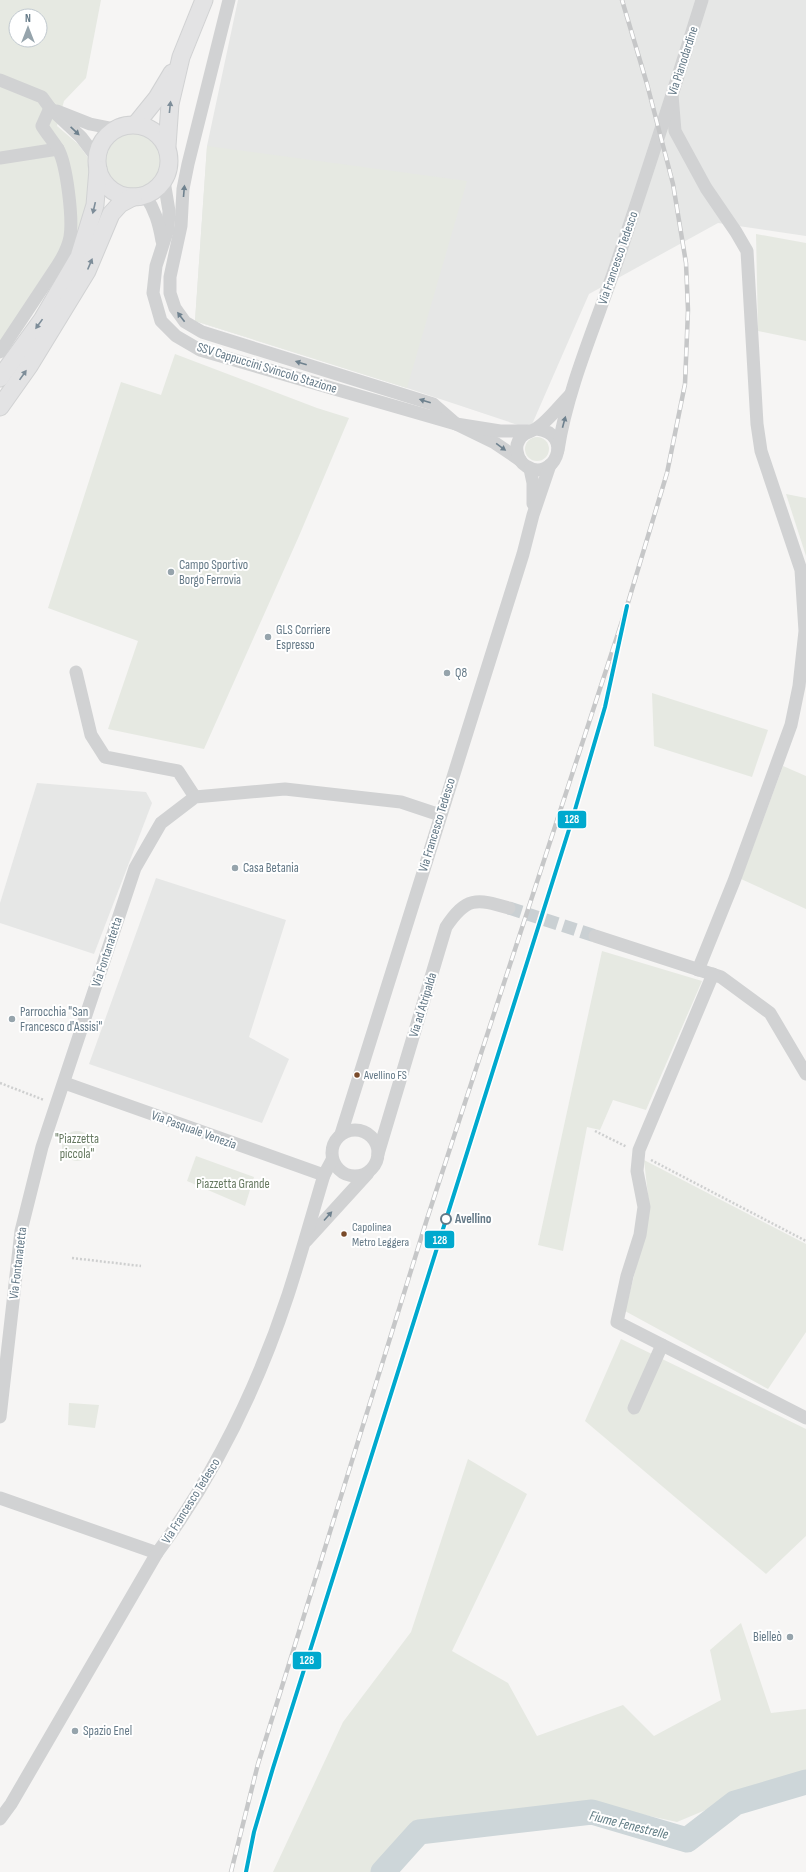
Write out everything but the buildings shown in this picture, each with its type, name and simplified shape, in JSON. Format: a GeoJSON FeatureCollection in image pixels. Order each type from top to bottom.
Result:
{"type":"FeatureCollection","features":[{"type":"Feature","properties":{"kind":"main road"},"geometry":{"type":"LineString","coordinates":[[136,124],[157,98],[181,57],[204,0]]}},
{"type":"Feature","properties":{"kind":"main road"},"geometry":{"type":"LineString","coordinates":[[0,407],[29,366],[87,271],[111,214],[120,204],[156,190],[164,181],[169,170],[170,158],[167,146],[170,104],[181,57]]}},
{"type":"Feature","properties":{"kind":"main road"},"geometry":{"type":"LineString","coordinates":[[0,378],[42,320],[79,257],[95,205],[97,163],[103,141],[115,129],[125,125],[136,124],[149,127],[160,135],[167,146]]}},
{"type":"Feature","properties":{"kind":"main road"},"geometry":{"type":"LineString","coordinates":[[97,163],[102,180],[110,189],[121,195],[139,196]]}},
{"type":"Feature","properties":{"kind":"street"},"geometry":{"type":"LineString","coordinates":[[229,0],[183,189],[181,226],[170,277],[170,293],[175,308],[185,322],[202,332],[433,404],[456,424]]}},
{"type":"Feature","properties":{"kind":"street","name":"Via Pianodardine"},"geometry":{"type":"LineString","coordinates":[[663,122],[702,0]]}},
{"type":"Feature","properties":{"kind":"street"},"geometry":{"type":"LineString","coordinates":[[0,80],[42,97],[50,108],[81,137],[97,163]]}},
{"type":"Feature","properties":{"kind":"street"},"geometry":{"type":"LineString","coordinates":[[672,95],[674,131],[706,188],[747,251],[757,424],[761,451],[801,570],[806,631],[799,686],[791,725],[734,881],[698,970]]}},
{"type":"Feature","properties":{"kind":"street"},"geometry":{"type":"LineString","coordinates":[[50,108],[90,124],[115,129]]}},
{"type":"Feature","properties":{"kind":"street"},"geometry":{"type":"LineString","coordinates":[[0,352],[57,266],[64,254],[70,238],[71,223],[67,184],[58,149],[42,126],[50,108]]}},
{"type":"Feature","properties":{"kind":"street","name":"Via Francesco Tedesco"},"geometry":{"type":"LineString","coordinates":[[341,1134],[523,554],[533,515],[550,466],[557,456],[571,394],[663,122]]}},
{"type":"Feature","properties":{"kind":"street"},"geometry":{"type":"LineString","coordinates":[[0,158],[58,149]]}},
{"type":"Feature","properties":{"kind":"street","name":"SSV Cappuccini Svincolo Stazione"},"geometry":{"type":"LineString","coordinates":[[164,181],[169,211],[168,229],[156,266],[153,293],[161,321],[176,336],[200,350],[456,424],[500,431],[533,430]]}},
{"type":"Feature","properties":{"kind":"street"},"geometry":{"type":"LineString","coordinates":[[139,196],[153,208],[159,224],[162,244]]}},
{"type":"Feature","properties":{"kind":"street","name":"Via Francesco Tedesco"},"geometry":{"type":"LineString","coordinates":[[533,515],[533,483],[525,464],[517,454],[518,443],[522,436],[533,430],[571,394]]}},
{"type":"Feature","properties":{"kind":"street","name":"SSV Cappuccini Svincolo Stazione"},"geometry":{"type":"LineString","coordinates":[[456,424],[496,443],[525,464]]}},
{"type":"Feature","properties":{"kind":"street"},"geometry":{"type":"LineString","coordinates":[[533,430],[550,433],[554,438],[558,450]]}},
{"type":"Feature","properties":{"kind":"street"},"geometry":{"type":"LineString","coordinates":[[525,464],[536,470],[550,466]]}},
{"type":"Feature","properties":{"kind":"street"},"geometry":{"type":"LineString","coordinates":[[76,672],[91,735],[106,757],[178,770],[195,797],[285,789],[400,802],[440,815]]}},
{"type":"Feature","properties":{"kind":"street","name":"Via Fontanatetta"},"geometry":{"type":"LineString","coordinates":[[0,1417],[21,1231],[42,1147],[65,1083],[135,868],[161,823],[195,797]]}},
{"type":"Feature","properties":{"kind":"street","name":"Via ad Atripalda"},"geometry":{"type":"LineString","coordinates":[[378,1154],[446,927],[457,911],[467,904],[488,902],[509,908]]}},
{"type":"Feature","properties":{"kind":"street"},"geometry":{"type":"LineString","coordinates":[[595,936],[721,977],[770,1013],[806,1074]]}},
{"type":"Feature","properties":{"kind":"street"},"geometry":{"type":"LineString","coordinates":[[713,974],[639,1154],[637,1171],[644,1207],[640,1235],[617,1322],[806,1418]]}},
{"type":"Feature","properties":{"kind":"street","name":"Via Pasquale Venezia"},"geometry":{"type":"LineString","coordinates":[[65,1083],[324,1176]]}},
{"type":"Feature","properties":{"kind":"street"},"geometry":{"type":"LineString","coordinates":[[302,1246],[371,1170],[377,1160],[377,1146],[374,1139],[362,1132],[354,1122],[351,1104]]}},
{"type":"Feature","properties":{"kind":"street"},"geometry":{"type":"LineString","coordinates":[[371,1170],[357,1176],[349,1176],[341,1172],[332,1160],[332,1145],[341,1134],[346,1131],[362,1132],[381,1129],[390,1116]]}},
{"type":"Feature","properties":{"kind":"street","name":"Via Francesco Tedesco"},"geometry":{"type":"LineString","coordinates":[[0,1819],[11,1804],[157,1553],[174,1531],[213,1468],[261,1368],[288,1295],[324,1176],[332,1160]]}},
{"type":"Feature","properties":{"kind":"street"},"geometry":{"type":"LineString","coordinates":[[634,1408],[662,1345]]}},
{"type":"Feature","properties":{"kind":"street"},"geometry":{"type":"LineString","coordinates":[[0,1498],[157,1553]]}},
{"type":"Feature","properties":{"kind":"path"},"geometry":{"type":"LineString","coordinates":[[0,1083],[57,1105]]}},
{"type":"Feature","properties":{"kind":"path"},"geometry":{"type":"LineString","coordinates":[[595,1131],[806,1241]]}},
{"type":"Feature","properties":{"kind":"path"},"geometry":{"type":"LineString","coordinates":[[72,1258],[141,1266]]}},
{"type":"Feature","properties":{"kind":"shaded area"},"geometry":{"type":"Polygon","coordinates":[[[238,0],[806,0],[806,236],[718,223],[589,294],[530,429],[407,388],[195,321],[207,146],[238,0]]]}},
{"type":"Feature","properties":{"kind":"shaded area"},"geometry":{"type":"Polygon","coordinates":[[[37,783],[146,792],[152,803],[94,954],[0,923],[0,903],[37,783]]]}},
{"type":"Feature","properties":{"kind":"shaded area"},"geometry":{"type":"Polygon","coordinates":[[[156,878],[286,920],[249,1037],[289,1059],[262,1123],[89,1064],[156,878]]]}},
{"type":"Feature","properties":{"kind":"green space"},"geometry":{"type":"Polygon","coordinates":[[[0,0],[101,0],[86,78],[64,101],[57,126],[78,144],[89,159],[91,183],[89,210],[72,255],[0,350],[0,0]]]}},
{"type":"Feature","properties":{"kind":"green space"},"geometry":{"type":"Polygon","coordinates":[[[133,132],[144,134],[157,145],[160,150],[162,161],[160,172],[149,185],[144,188],[133,190],[122,188],[109,177],[106,172],[104,161],[106,150],[117,137],[122,134],[133,132]]]}},
{"type":"Feature","properties":{"kind":"green space"},"geometry":{"type":"Polygon","coordinates":[[[207,146],[467,181],[407,388],[195,321],[207,146]]]}},
{"type":"Feature","properties":{"kind":"green space"},"geometry":{"type":"Polygon","coordinates":[[[756,234],[806,243],[806,341],[758,331],[756,234]]]}},
{"type":"Feature","properties":{"kind":"green space","name":"Campo Sportivo Borgo Ferrovia"},"geometry":{"type":"Polygon","coordinates":[[[175,354],[317,408],[349,418],[299,536],[204,749],[108,729],[138,641],[48,608],[121,382],[161,395],[175,354]]]}},
{"type":"Feature","properties":{"kind":"green space"},"geometry":{"type":"Polygon","coordinates":[[[537,437],[542,438],[548,444],[548,454],[542,460],[537,461],[532,460],[526,454],[525,449],[526,444],[532,438],[537,437]]]}},
{"type":"Feature","properties":{"kind":"green space"},"geometry":{"type":"Polygon","coordinates":[[[786,494],[806,498],[806,556],[786,494]]]}},
{"type":"Feature","properties":{"kind":"green space"},"geometry":{"type":"Polygon","coordinates":[[[652,693],[768,730],[752,777],[654,746],[652,693]]]}},
{"type":"Feature","properties":{"kind":"green space"},"geometry":{"type":"Polygon","coordinates":[[[783,766],[806,776],[806,909],[741,879],[783,766]]]}},
{"type":"Feature","properties":{"kind":"green space"},"geometry":{"type":"Polygon","coordinates":[[[602,951],[702,981],[646,1110],[613,1100],[600,1130],[587,1127],[563,1251],[538,1245],[602,951]]]}},
{"type":"Feature","properties":{"kind":"green space","name":"\"Piazzetta piccola\""},"geometry":{"type":"Polygon","coordinates":[[[77,1131],[83,1132],[91,1140],[91,1152],[83,1160],[77,1161],[71,1160],[63,1152],[62,1146],[63,1140],[71,1132],[77,1131]]]}},
{"type":"Feature","properties":{"kind":"green space","name":"Piazzetta Grande"},"geometry":{"type":"Polygon","coordinates":[[[196,1156],[254,1177],[245,1206],[187,1181],[196,1156]]]}},
{"type":"Feature","properties":{"kind":"green space"},"geometry":{"type":"Polygon","coordinates":[[[644,1160],[806,1244],[806,1332],[768,1389],[625,1311],[643,1241],[649,1204],[644,1160]]]}},
{"type":"Feature","properties":{"kind":"green space"},"geometry":{"type":"Polygon","coordinates":[[[621,1339],[806,1429],[806,1536],[766,1574],[585,1421],[621,1339]]]}},
{"type":"Feature","properties":{"kind":"green space"},"geometry":{"type":"Polygon","coordinates":[[[69,1403],[99,1405],[95,1428],[68,1425],[69,1403]]]}},
{"type":"Feature","properties":{"kind":"green space"},"geometry":{"type":"Polygon","coordinates":[[[468,1459],[527,1494],[452,1651],[508,1683],[537,1736],[623,1705],[654,1736],[721,1700],[710,1650],[741,1623],[771,1713],[806,1709],[806,1777],[739,1796],[677,1822],[594,1804],[420,1828],[380,1872],[273,1872],[343,1722],[411,1632],[468,1459]]]}},
{"type":"Feature","properties":{"kind":"waterway","name":"Fiume Fenestrelle"},"geometry":{"type":"LineString","coordinates":[[383,1872],[419,1832],[592,1812],[687,1840],[735,1803],[806,1782]]}},
{"type":"Feature","properties":{"kind":"tunnel"},"geometry":{"type":"LineString","coordinates":[[509,908],[595,936]]}},
{"type":"Feature","properties":{"kind":"railway"},"geometry":{"type":"LineString","coordinates":[[231,1872],[258,1764],[427,1219],[627,606],[667,473],[685,384],[688,310],[686,263],[673,184],[647,84],[622,0]]}},
{"type":"Feature","properties":{"kind":"transit line","name":"128"},"geometry":{"type":"LineString","coordinates":[[246,1872],[254,1832],[273,1768],[572,820],[605,707],[627,606]]}},
{"type":"Feature","properties":{"kind":"place","name":"Campo Sportivo Borgo Ferrovia"},"geometry":{"type":"Point","coordinates":[171,572]}},
{"type":"Feature","properties":{"kind":"place","name":"GLS Corriere Espresso"},"geometry":{"type":"Point","coordinates":[268,637]}},
{"type":"Feature","properties":{"kind":"place","name":"Q8"},"geometry":{"type":"Point","coordinates":[447,673]}},
{"type":"Feature","properties":{"kind":"place","name":"Casa Betania"},"geometry":{"type":"Point","coordinates":[235,868]}},
{"type":"Feature","properties":{"kind":"place","name":"Parrocchia \"San Francesco d'Assisi\""},"geometry":{"type":"Point","coordinates":[12,1019]}},
{"type":"Feature","properties":{"kind":"place","name":"Avellino FS"},"geometry":{"type":"Point","coordinates":[357,1075]}},
{"type":"Feature","properties":{"kind":"place","name":"Avellino"},"geometry":{"type":"Point","coordinates":[446,1219]}},
{"type":"Feature","properties":{"kind":"place","name":"Capolinea Metro Leggera"},"geometry":{"type":"Point","coordinates":[344,1234]}},
{"type":"Feature","properties":{"kind":"place","name":"Bielleò"},"geometry":{"type":"Point","coordinates":[790,1637]}},
{"type":"Feature","properties":{"kind":"place","name":"Spazio Enel"},"geometry":{"type":"Point","coordinates":[75,1731]}}]}
